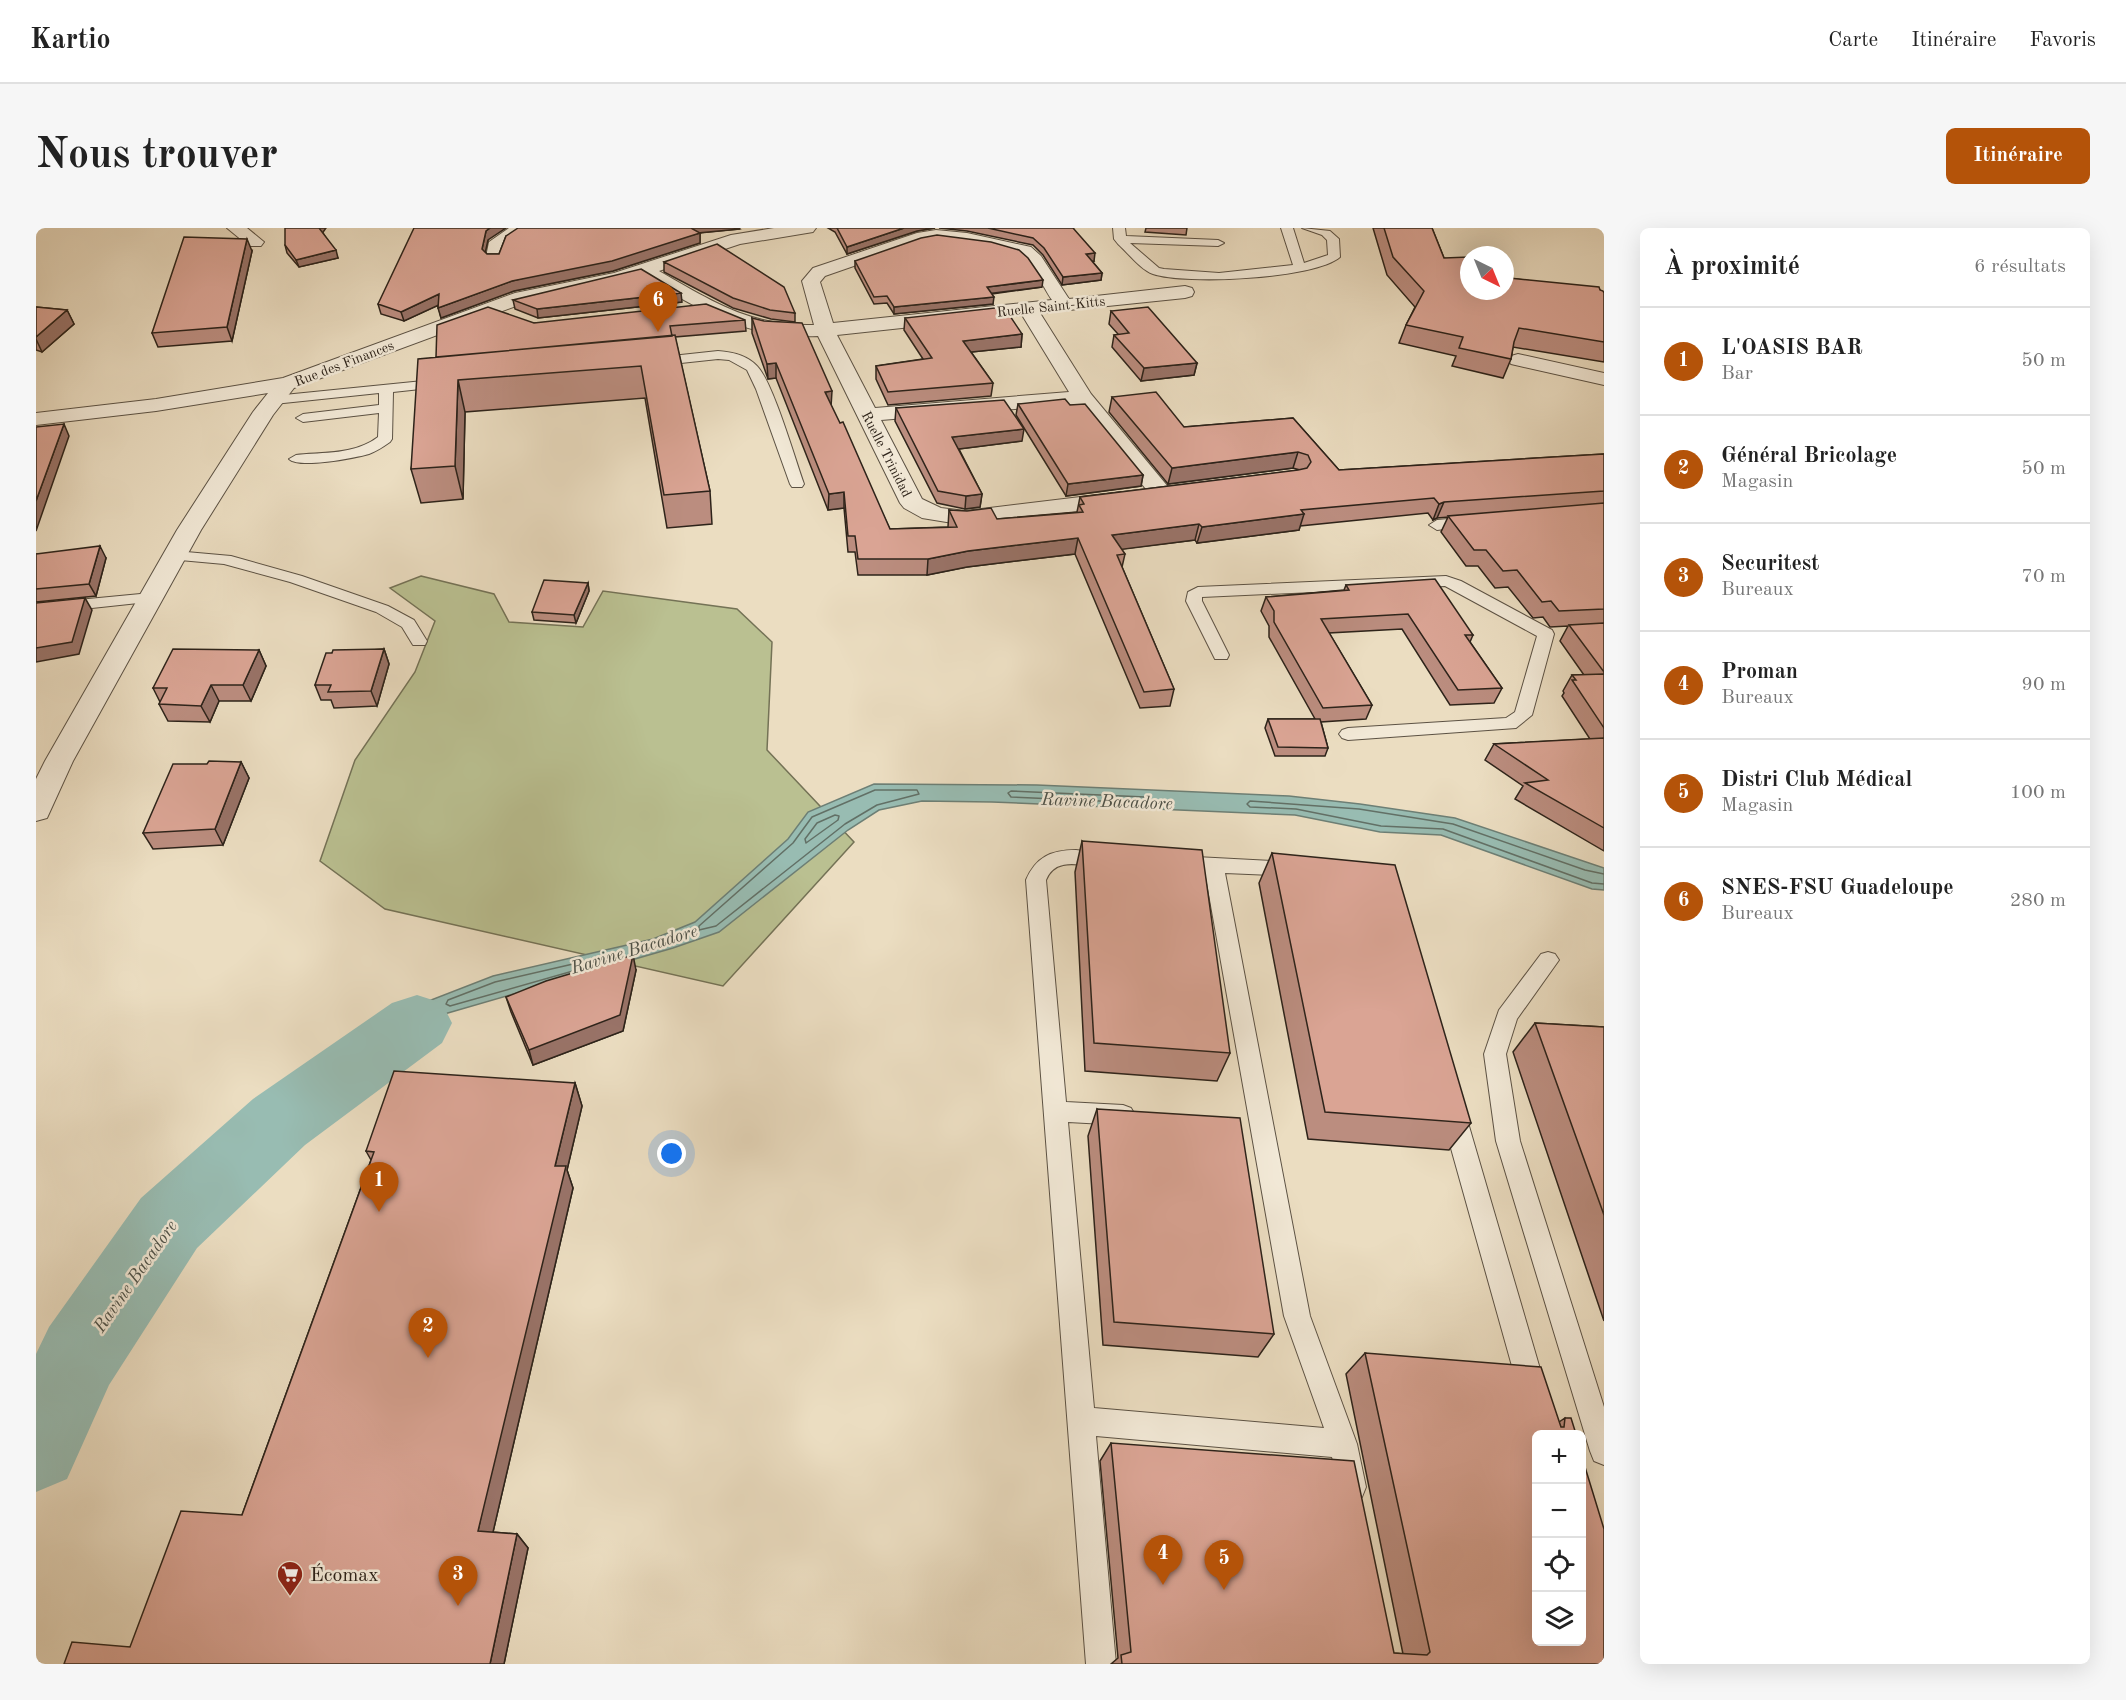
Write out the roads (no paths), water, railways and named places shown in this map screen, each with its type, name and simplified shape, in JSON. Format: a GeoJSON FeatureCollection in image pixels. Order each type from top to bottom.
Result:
{"type":"FeatureCollection","features":[{"type":"Feature","properties":{"kind":"street"},"geometry":{"type":"LineString","coordinates":[[236,228],[255,242]]}},
{"type":"Feature","properties":{"kind":"street"},"geometry":{"type":"LineString","coordinates":[[495,257],[498,242],[521,228]]}},
{"type":"Feature","properties":{"kind":"street","name":"Rue des Finances"},"geometry":{"type":"LineString","coordinates":[[36,419],[281,392],[488,308],[534,294],[644,270],[725,243],[807,228]]}},
{"type":"Feature","properties":{"kind":"street","name":"Ruelle Trinidad"},"geometry":{"type":"LineString","coordinates":[[1064,305],[1035,260],[1025,251],[968,238],[936,235],[917,238],[819,272],[811,280],[825,330],[912,503],[926,513],[940,517],[965,518],[1173,492],[1083,397]]}},
{"type":"Feature","properties":{"kind":"street","name":"Ruelle Saint-Kitts"},"geometry":{"type":"LineString","coordinates":[[644,270],[712,307],[763,327],[788,331],[825,330],[1185,292]]}},
{"type":"Feature","properties":{"kind":"street"},"geometry":{"type":"LineString","coordinates":[[677,311],[712,307]]}},
{"type":"Feature","properties":{"kind":"street"},"geometry":{"type":"LineString","coordinates":[[488,308],[517,318]]}},
{"type":"Feature","properties":{"kind":"street"},"geometry":{"type":"LineString","coordinates":[[868,415],[1083,397],[1027,308]]}},
{"type":"Feature","properties":{"kind":"street"},"geometry":{"type":"LineString","coordinates":[[1518,360],[1604,379]]}},
{"type":"Feature","properties":{"kind":"street"},"geometry":{"type":"LineString","coordinates":[[36,810],[58,761],[175,556],[281,392]]}},
{"type":"Feature","properties":{"kind":"lane"},"geometry":{"type":"LineString","coordinates":[[1213,228],[1219,260]]}},
{"type":"Feature","properties":{"kind":"lane"},"geometry":{"type":"LineString","coordinates":[[1287,228],[1300,268]]}},
{"type":"Feature","properties":{"kind":"lane"},"geometry":{"type":"LineString","coordinates":[[1120,233],[1219,260],[1300,268],[1334,257],[1333,239],[1326,233],[1308,228]]}},
{"type":"Feature","properties":{"kind":"lane"},"geometry":{"type":"LineString","coordinates":[[1120,233],[1155,271],[1219,260]]}},
{"type":"Feature","properties":{"kind":"lane"},"geometry":{"type":"LineString","coordinates":[[637,363],[718,355],[741,359],[752,368],[763,389],[797,484]]}},
{"type":"Feature","properties":{"kind":"lane"},"geometry":{"type":"LineString","coordinates":[[281,392],[386,388],[453,382]]}},
{"type":"Feature","properties":{"kind":"lane"},"geometry":{"type":"LineString","coordinates":[[296,459],[362,452],[379,445],[385,439],[386,388]]}},
{"type":"Feature","properties":{"kind":"lane"},"geometry":{"type":"LineString","coordinates":[[303,418],[386,408]]}},
{"type":"Feature","properties":{"kind":"lane"},"geometry":{"type":"LineString","coordinates":[[1437,525],[1485,521]]}},
{"type":"Feature","properties":{"kind":"lane"},"geometry":{"type":"LineString","coordinates":[[175,556],[225,560],[296,579],[382,609],[408,624],[419,641]]}},
{"type":"Feature","properties":{"kind":"lane"},"geometry":{"type":"LineString","coordinates":[[1221,655],[1194,601],[1194,596],[1198,592],[1446,581],[1552,634],[1523,715],[1510,724],[1348,734]]}},
{"type":"Feature","properties":{"kind":"lane"},"geometry":{"type":"LineString","coordinates":[[36,609],[151,598]]}},
{"type":"Feature","properties":{"kind":"lane"},"geometry":{"type":"LineString","coordinates":[[1101,1664],[1036,879],[1040,867],[1054,858],[1122,860]]}},
{"type":"Feature","properties":{"kind":"lane"},"geometry":{"type":"LineString","coordinates":[[1157,862],[1318,870]]}},
{"type":"Feature","properties":{"kind":"lane"},"geometry":{"type":"LineString","coordinates":[[1214,865],[1250,1123],[1297,1316],[1343,1444],[1357,1514]]}},
{"type":"Feature","properties":{"kind":"lane"},"geometry":{"type":"LineString","coordinates":[[1548,960],[1507,1016],[1495,1054],[1508,1141],[1604,1450]]}},
{"type":"Feature","properties":{"kind":"lane"},"geometry":{"type":"LineString","coordinates":[[1445,1084],[1544,1430]]}},
{"type":"Feature","properties":{"kind":"lane"},"geometry":{"type":"LineString","coordinates":[[1055,1111],[1147,1116]]}},
{"type":"Feature","properties":{"kind":"lane"},"geometry":{"type":"LineString","coordinates":[[1081,1421],[1343,1444]]}},
{"type":"Feature","properties":{"kind":"water"},"geometry":{"type":"Polygon","coordinates":[[[874,784],[1037,785],[1289,796],[1360,804],[1455,818],[1604,868],[1604,890],[1592,889],[1441,835],[1380,832],[1295,815],[922,801],[879,810],[848,830],[719,932],[673,948],[441,1015],[343,1076],[279,1122],[166,1237],[147,1280],[115,1276],[172,1194],[237,1123],[311,1065],[377,1021],[493,976],[653,939],[695,922],[788,839],[808,812],[874,784]]]}},
{"type":"Feature","properties":{"kind":"waterway","name":"Ravine Bacadore"},"geometry":{"type":"LineString","coordinates":[[36,1448],[79,1356],[169,1223],[279,1122],[417,1023]]}},
{"type":"Feature","properties":{"kind":"place","name":"SNES-FSU Guadeloupe"},"geometry":{"type":"Point","coordinates":[658,332]}},
{"type":"Feature","properties":{"kind":"place","name":"L'OASIS BAR"},"geometry":{"type":"Point","coordinates":[379,1212]}},
{"type":"Feature","properties":{"kind":"place","name":"Général Bricolage"},"geometry":{"type":"Point","coordinates":[428,1358]}},
{"type":"Feature","properties":{"kind":"place","name":"Proman"},"geometry":{"type":"Point","coordinates":[1163,1585]}},
{"type":"Feature","properties":{"kind":"place","name":"Distri Club Médical"},"geometry":{"type":"Point","coordinates":[1224,1590]}},
{"type":"Feature","properties":{"kind":"place","name":"Écomax"},"geometry":{"type":"Point","coordinates":[290,1597]}},
{"type":"Feature","properties":{"kind":"place","name":"Securitest"},"geometry":{"type":"Point","coordinates":[458,1606]}}]}
